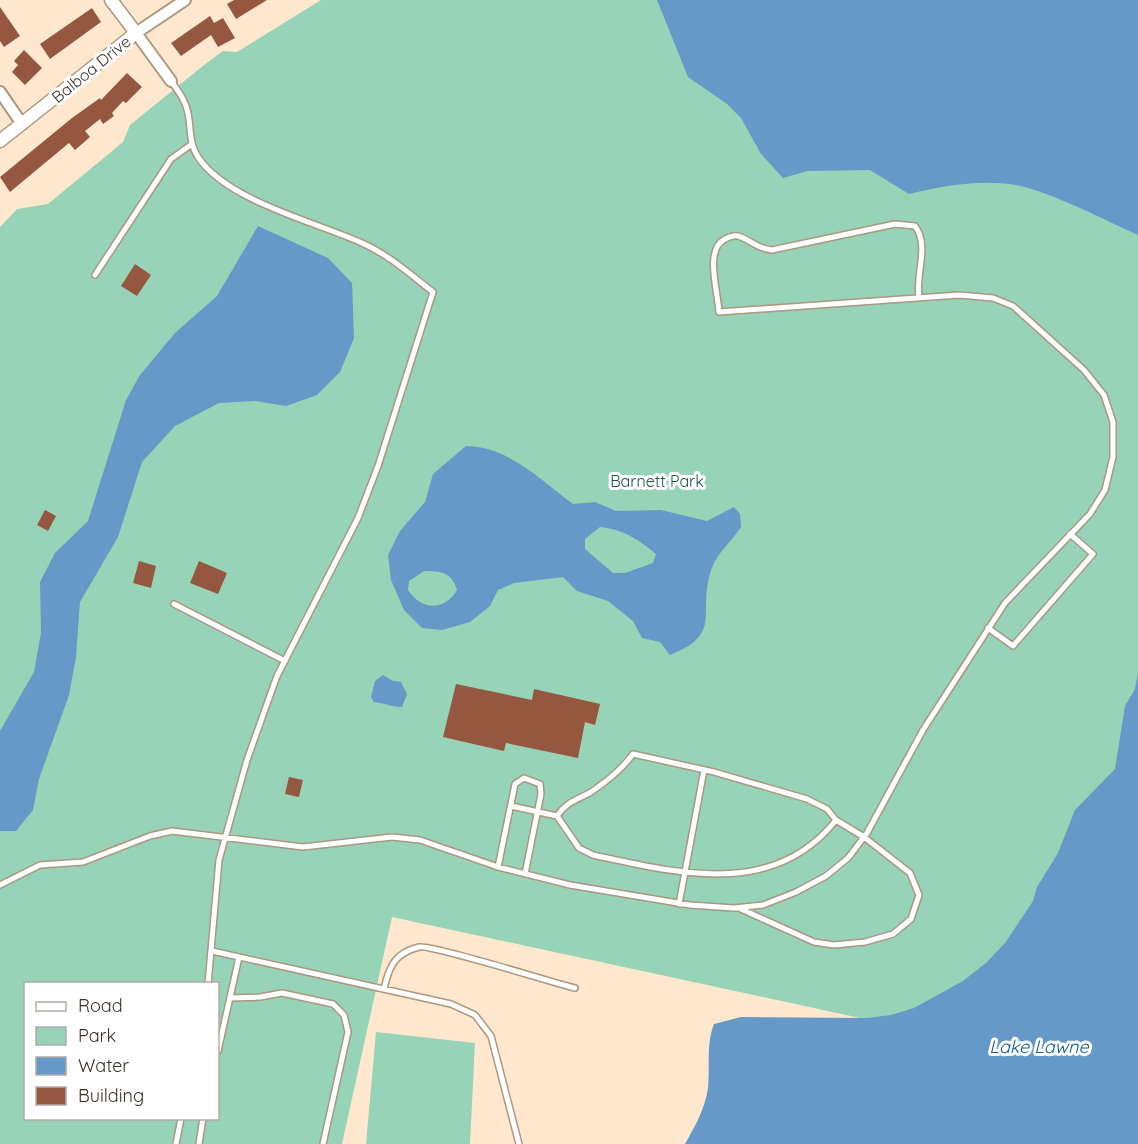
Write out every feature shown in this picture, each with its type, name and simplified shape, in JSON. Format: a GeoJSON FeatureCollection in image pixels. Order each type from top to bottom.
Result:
{"type":"FeatureCollection","features":[{"type":"Feature","properties":{"kind":"street"},"geometry":{"type":"LineString","coordinates":[[111,0],[171,81]]}},
{"type":"Feature","properties":{"kind":"street","name":"Balboa Drive"},"geometry":{"type":"LineString","coordinates":[[0,141],[136,33],[185,0]]}},
{"type":"Feature","properties":{"kind":"street"},"geometry":{"type":"LineString","coordinates":[[0,92],[22,124]]}},
{"type":"Feature","properties":{"kind":"lane"},"geometry":{"type":"LineString","coordinates":[[171,81],[188,111],[192,144],[204,164],[225,182],[302,221],[362,242],[384,254],[433,292],[397,412],[370,487],[347,539],[285,661],[253,739],[225,839],[216,888],[208,982]]}},
{"type":"Feature","properties":{"kind":"lane"},"geometry":{"type":"LineString","coordinates":[[95,275],[171,159],[192,144]]}},
{"type":"Feature","properties":{"kind":"lane"},"geometry":{"type":"LineString","coordinates":[[0,885],[40,866],[83,862],[150,836],[172,831],[303,847],[402,838],[420,840],[525,874],[570,885],[679,904],[739,908],[763,905],[796,892],[826,876],[848,858],[864,837],[923,730],[1005,603],[1090,514],[1105,490],[1113,445],[1113,422],[1104,395],[1084,370],[1013,306],[993,298],[959,295],[919,298],[719,312],[712,258],[719,242],[729,236],[737,236],[757,248],[772,250],[895,224],[915,226],[921,233],[922,245],[919,298]]}},
{"type":"Feature","properties":{"kind":"lane"},"geometry":{"type":"LineString","coordinates":[[988,628],[1013,646],[1093,554],[1070,534]]}},
{"type":"Feature","properties":{"kind":"lane"},"geometry":{"type":"LineString","coordinates":[[174,604],[285,661]]}},
{"type":"Feature","properties":{"kind":"lane"},"geometry":{"type":"LineString","coordinates":[[557,816],[566,804],[591,792],[616,772],[633,754],[704,770],[807,800],[827,809],[836,820],[864,837],[910,873],[919,895],[911,919],[892,934],[865,942],[834,945],[814,942],[739,908]]}},
{"type":"Feature","properties":{"kind":"lane"},"geometry":{"type":"LineString","coordinates":[[679,904],[704,770]]}},
{"type":"Feature","properties":{"kind":"lane"},"geometry":{"type":"LineString","coordinates":[[498,867],[515,784],[524,777],[532,778],[540,784],[541,794],[525,874]]}},
{"type":"Feature","properties":{"kind":"lane"},"geometry":{"type":"LineString","coordinates":[[511,806],[557,816],[579,848],[593,855],[684,872],[738,874],[771,868],[817,841],[836,820]]}},
{"type":"Feature","properties":{"kind":"lane"},"geometry":{"type":"LineString","coordinates":[[384,989],[388,970],[396,957],[422,946],[575,988]]}},
{"type":"Feature","properties":{"kind":"lane"},"geometry":{"type":"LineString","coordinates":[[212,951],[462,1007],[475,1015],[491,1036],[519,1144]]}},
{"type":"Feature","properties":{"kind":"lane"},"geometry":{"type":"LineString","coordinates":[[219,1047],[239,957]]}},
{"type":"Feature","properties":{"kind":"lane"},"geometry":{"type":"LineString","coordinates":[[230,998],[260,997],[282,993],[333,1004],[344,1015],[348,1032],[323,1144]]}},
{"type":"Feature","properties":{"kind":"lane"},"geometry":{"type":"LineString","coordinates":[[176,1144],[181,1120]]}},
{"type":"Feature","properties":{"kind":"lane"},"geometry":{"type":"LineString","coordinates":[[199,1144],[203,1120]]}},
{"type":"Feature","properties":{"kind":"green space","name":"Barnett Park"},"geometry":{"type":"Polygon","coordinates":[[[321,0],[1138,0],[1138,1078],[392,917],[342,1144],[0,1144],[0,227],[17,209],[48,204],[123,142],[130,125],[223,51],[237,52],[321,0]]]}},
{"type":"Feature","properties":{"kind":"green space"},"geometry":{"type":"Polygon","coordinates":[[[376,1032],[475,1043],[470,1144],[366,1144],[376,1032]]]}},
{"type":"Feature","properties":{"kind":"water"},"geometry":{"type":"Polygon","coordinates":[[[657,0],[1138,0],[1138,235],[1056,198],[1009,184],[958,185],[909,194],[870,170],[807,171],[783,178],[761,154],[741,118],[727,104],[688,77],[657,0]]]}},
{"type":"Feature","properties":{"kind":"water"},"geometry":{"type":"Polygon","coordinates":[[[258,226],[328,258],[352,283],[354,338],[340,372],[317,395],[286,406],[255,401],[219,403],[175,426],[142,462],[118,537],[80,602],[76,657],[69,695],[39,779],[33,810],[16,831],[0,831],[0,731],[34,672],[41,633],[40,582],[55,553],[88,521],[126,400],[140,375],[175,333],[217,296],[258,226]]]}},
{"type":"Feature","properties":{"kind":"water"},"geometry":{"type":"Polygon","coordinates":[[[466,446],[481,448],[496,452],[524,466],[573,504],[595,502],[616,511],[661,510],[707,521],[734,507],[740,514],[741,527],[712,567],[707,588],[703,631],[686,647],[670,655],[660,642],[642,638],[633,621],[608,601],[577,591],[563,577],[514,583],[498,590],[490,606],[470,622],[442,630],[422,628],[404,610],[391,580],[388,555],[400,531],[425,502],[433,474],[466,446]],[[600,527],[585,539],[585,549],[613,573],[625,573],[653,563],[656,554],[643,544],[623,533],[600,527]],[[424,571],[409,581],[408,590],[413,597],[419,602],[433,606],[446,602],[452,597],[457,590],[449,576],[441,572],[424,571]]]}},
{"type":"Feature","properties":{"kind":"water","name":"Lake Lawne"},"geometry":{"type":"Polygon","coordinates":[[[1138,673],[1138,1144],[685,1144],[707,1096],[709,1047],[714,1024],[741,1017],[867,1018],[891,1015],[914,1008],[963,981],[987,962],[1005,943],[1033,901],[1037,887],[1058,853],[1075,810],[1115,769],[1125,706],[1135,689],[1138,673]]]}},
{"type":"Feature","properties":{"kind":"water"},"geometry":{"type":"Polygon","coordinates":[[[383,675],[393,681],[401,682],[407,694],[402,707],[374,702],[371,697],[375,681],[383,675]]]}},
{"type":"Feature","properties":{"kind":"building"},"geometry":{"type":"Polygon","coordinates":[[[234,0],[267,0],[236,19],[227,4],[234,0]]]}},
{"type":"Feature","properties":{"kind":"building"},"geometry":{"type":"Polygon","coordinates":[[[0,7],[20,36],[4,47],[0,41],[0,7]]]}},
{"type":"Feature","properties":{"kind":"building"},"geometry":{"type":"Polygon","coordinates":[[[92,8],[101,22],[50,59],[40,44],[92,8]]]}},
{"type":"Feature","properties":{"kind":"building"},"geometry":{"type":"Polygon","coordinates":[[[210,16],[214,23],[223,18],[235,38],[218,47],[211,35],[181,56],[171,43],[210,16]]]}},
{"type":"Feature","properties":{"kind":"building"},"geometry":{"type":"Polygon","coordinates":[[[24,50],[42,68],[25,85],[12,72],[18,65],[14,61],[24,50]]]}},
{"type":"Feature","properties":{"kind":"building"},"geometry":{"type":"Polygon","coordinates":[[[127,73],[142,87],[126,103],[123,101],[112,113],[114,116],[103,124],[100,119],[85,131],[90,137],[75,150],[69,143],[10,192],[0,177],[72,118],[100,98],[101,100],[127,73]]]}},
{"type":"Feature","properties":{"kind":"building"},"geometry":{"type":"Polygon","coordinates":[[[135,264],[151,275],[137,296],[121,286],[135,264]]]}},
{"type":"Feature","properties":{"kind":"building"},"geometry":{"type":"Polygon","coordinates":[[[45,510],[56,516],[48,531],[37,525],[45,510]]]}},
{"type":"Feature","properties":{"kind":"building"},"geometry":{"type":"Polygon","coordinates":[[[139,561],[156,566],[151,588],[133,583],[139,561]]]}},
{"type":"Feature","properties":{"kind":"building"},"geometry":{"type":"Polygon","coordinates":[[[199,561],[227,573],[218,594],[190,583],[199,561]]]}},
{"type":"Feature","properties":{"kind":"building"},"geometry":{"type":"Polygon","coordinates":[[[456,684],[532,700],[534,689],[600,704],[595,725],[585,722],[578,758],[506,743],[504,751],[443,737],[456,684]]]}},
{"type":"Feature","properties":{"kind":"building"},"geometry":{"type":"Polygon","coordinates":[[[289,777],[303,780],[299,797],[285,794],[289,777]]]}}]}
